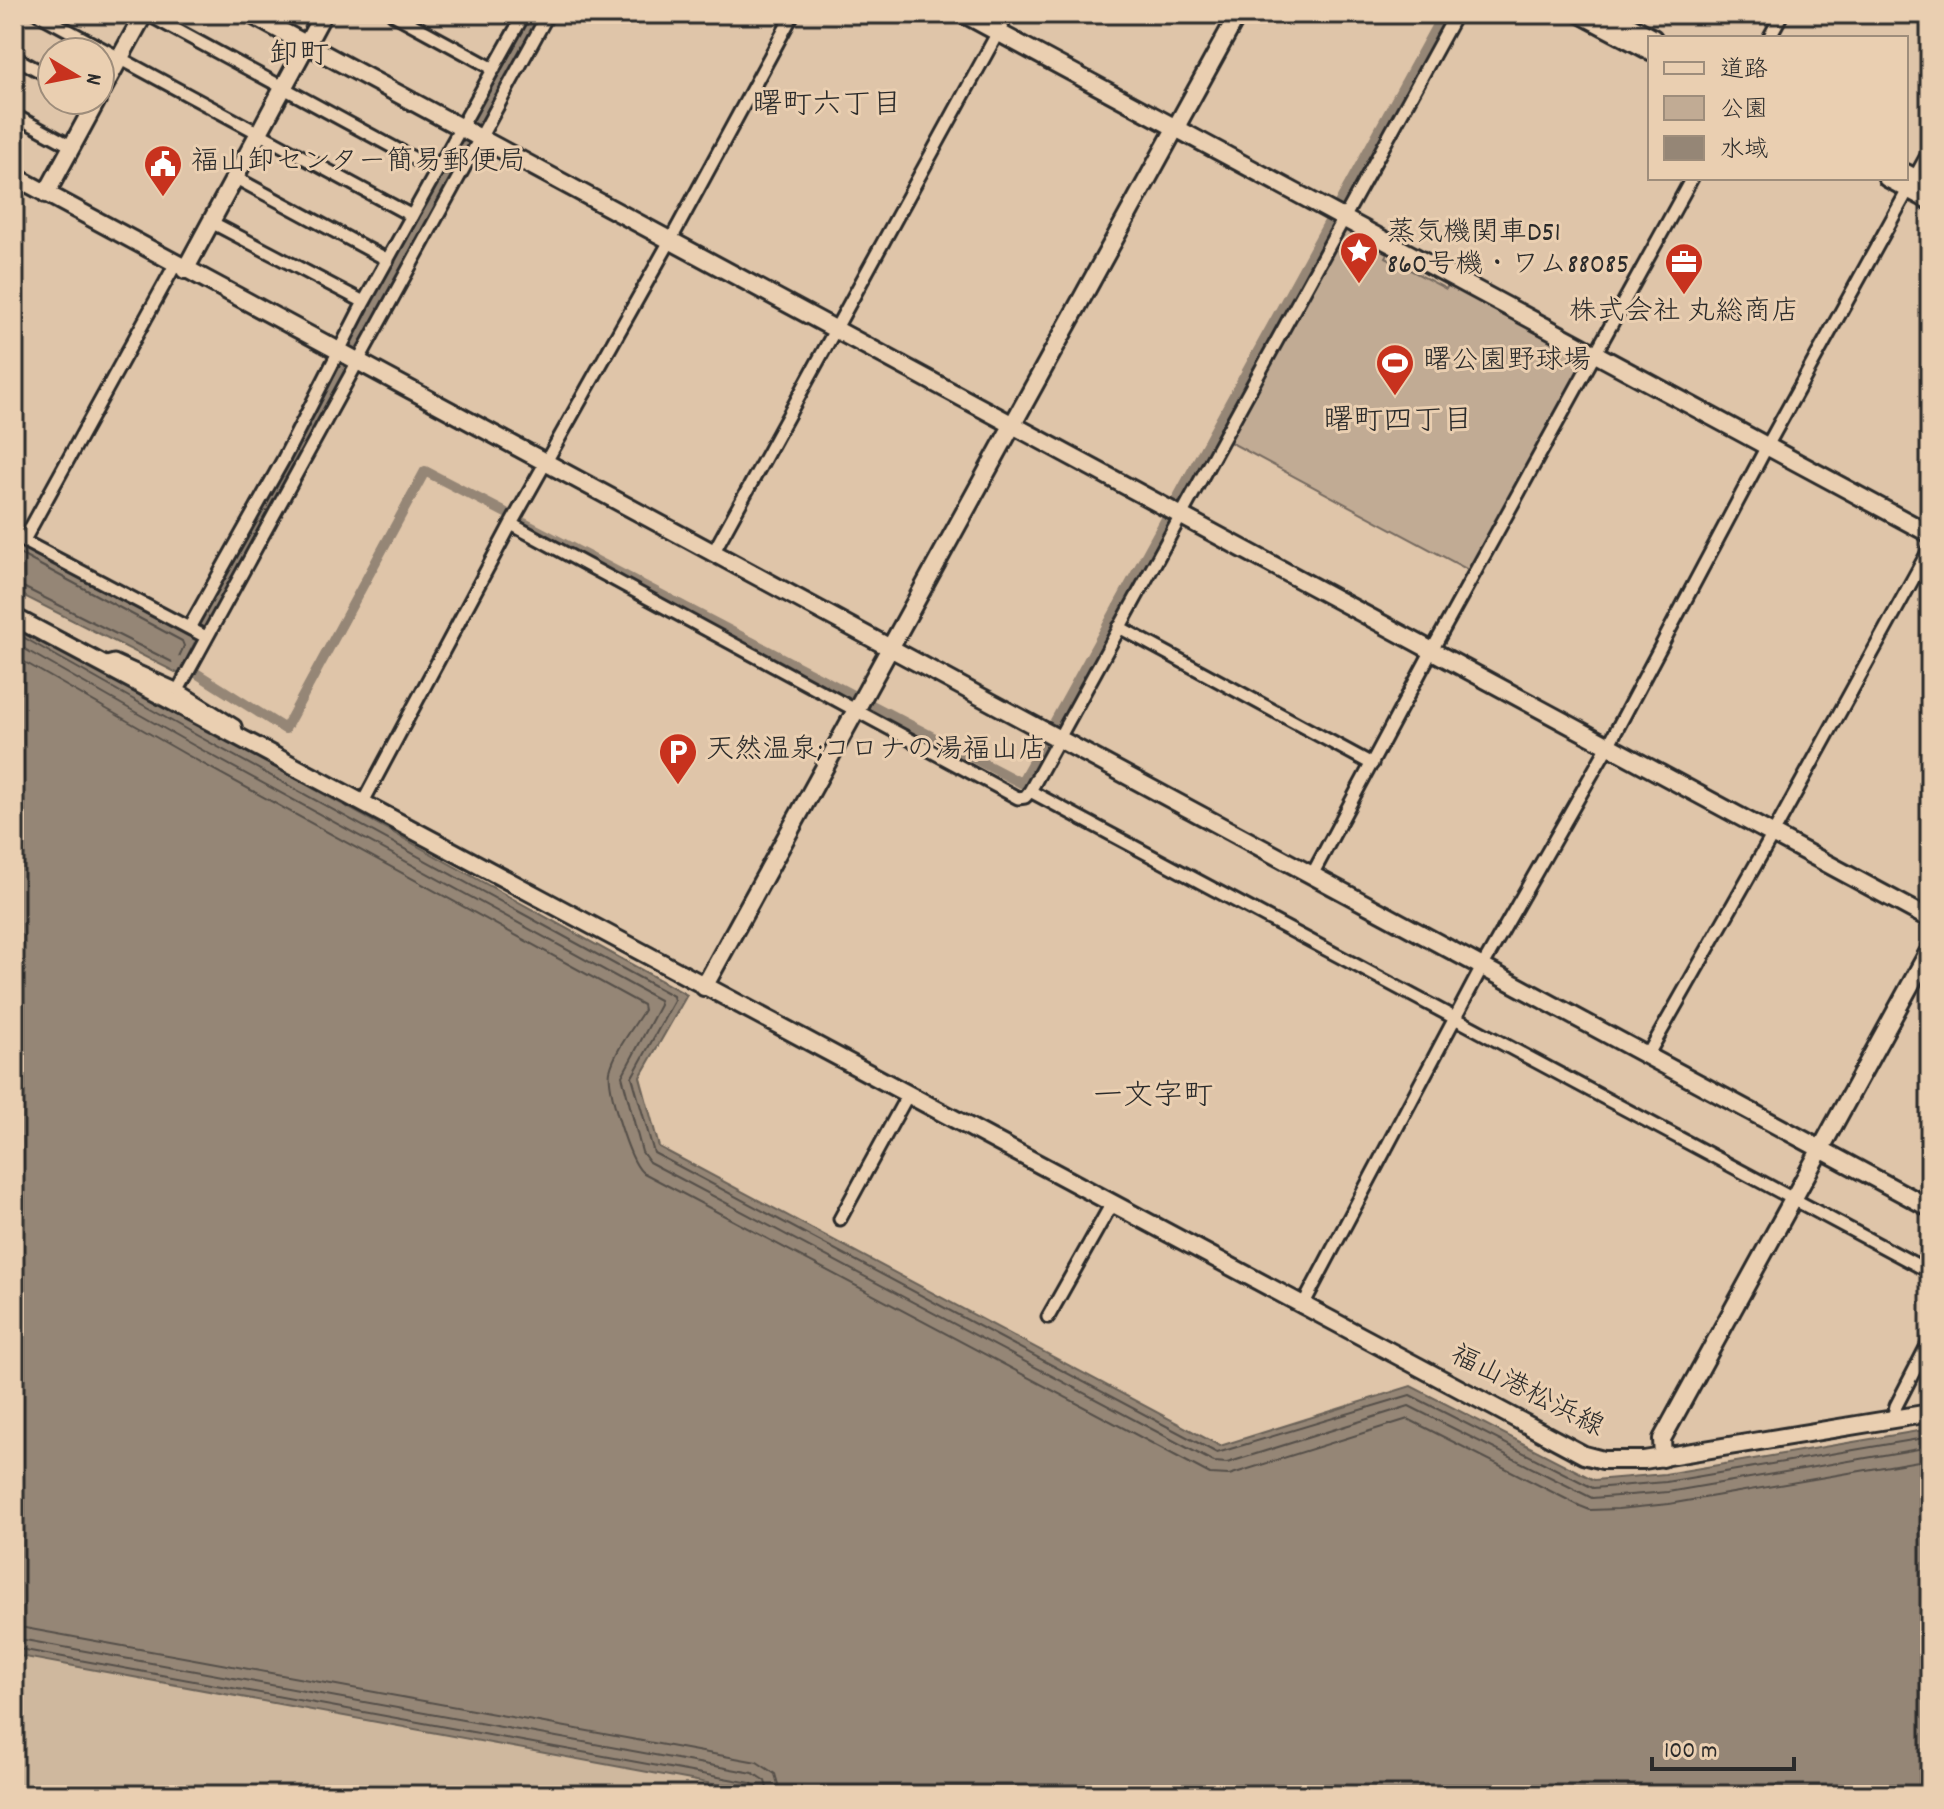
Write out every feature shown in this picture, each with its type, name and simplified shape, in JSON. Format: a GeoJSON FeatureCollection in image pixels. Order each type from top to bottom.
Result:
{"type":"FeatureCollection","features":[{"type":"Feature","properties":{"kind":"street"},"geometry":{"type":"LineString","coordinates":[[38,14],[412,216]]}},
{"type":"Feature","properties":{"kind":"street"},"geometry":{"type":"LineString","coordinates":[[116,64],[146,14],[437,171]]}},
{"type":"Feature","properties":{"kind":"street"},"geometry":{"type":"LineString","coordinates":[[250,14],[1930,919]]}},
{"type":"Feature","properties":{"kind":"street"},"geometry":{"type":"LineString","coordinates":[[197,633],[19,538],[180,267],[211,222],[323,14]]}},
{"type":"Feature","properties":{"kind":"street"},"geometry":{"type":"LineString","coordinates":[[393,14],[494,69]]}},
{"type":"Feature","properties":{"kind":"street"},"geometry":{"type":"LineString","coordinates":[[180,685],[194,658],[197,633],[283,460],[348,356],[364,302],[437,171],[471,132],[494,69],[524,14]]}},
{"type":"Feature","properties":{"kind":"street"},"geometry":{"type":"LineString","coordinates":[[197,633],[471,132],[548,14]]}},
{"type":"Feature","properties":{"kind":"street"},"geometry":{"type":"LineString","coordinates":[[362,804],[511,524],[793,14]]}},
{"type":"Feature","properties":{"kind":"street"},"geometry":{"type":"LineString","coordinates":[[964,14],[1930,534]]}},
{"type":"Feature","properties":{"kind":"street"},"geometry":{"type":"LineString","coordinates":[[713,553],[1008,14]]}},
{"type":"Feature","properties":{"kind":"street"},"geometry":{"type":"LineString","coordinates":[[704,987],[1238,14]]}},
{"type":"Feature","properties":{"kind":"street"},"geometry":{"type":"LineString","coordinates":[[511,524],[857,708],[1018,798],[1025,797],[1052,734],[1119,627],[1174,511],[1337,215],[1456,14]]}},
{"type":"Feature","properties":{"kind":"street"},"geometry":{"type":"LineString","coordinates":[[1580,14],[1648,50]]}},
{"type":"Feature","properties":{"kind":"street"},"geometry":{"type":"LineString","coordinates":[[1609,14],[1649,36]]}},
{"type":"Feature","properties":{"kind":"street"},"geometry":{"type":"LineString","coordinates":[[1770,36],[1782,14]]}},
{"type":"Feature","properties":{"kind":"street"},"geometry":{"type":"LineString","coordinates":[[14,57],[36,69]]}},
{"type":"Feature","properties":{"kind":"street"},"geometry":{"type":"LineString","coordinates":[[14,115],[71,146]]}},
{"type":"Feature","properties":{"kind":"street"},"geometry":{"type":"LineString","coordinates":[[46,194],[87,116]]}},
{"type":"Feature","properties":{"kind":"street"},"geometry":{"type":"LineString","coordinates":[[1302,1307],[1454,1018],[1608,746],[1766,448],[1930,150]]}},
{"type":"Feature","properties":{"kind":"street"},"geometry":{"type":"LineString","coordinates":[[14,176],[1930,1208]]}},
{"type":"Feature","properties":{"kind":"street"},"geometry":{"type":"LineString","coordinates":[[234,177],[388,260]]}},
{"type":"Feature","properties":{"kind":"street"},"geometry":{"type":"LineString","coordinates":[[1312,875],[1691,180]]}},
{"type":"Feature","properties":{"kind":"street"},"geometry":{"type":"LineString","coordinates":[[1915,181],[1930,201]]}},
{"type":"Feature","properties":{"kind":"street"},"geometry":{"type":"LineString","coordinates":[[211,222],[364,302]]}},
{"type":"Feature","properties":{"kind":"street"},"geometry":{"type":"LineString","coordinates":[[1647,1056],[1930,548]]}},
{"type":"Feature","properties":{"kind":"street","name":"福山港松浜線"},"geometry":{"type":"LineString","coordinates":[[14,617],[1584,1455],[1603,1460],[1663,1458],[1930,1413]]}},
{"type":"Feature","properties":{"kind":"street"},"geometry":{"type":"LineString","coordinates":[[1119,627],[1372,764]]}},
{"type":"Feature","properties":{"kind":"street"},"geometry":{"type":"LineString","coordinates":[[103,664],[114,661],[180,685],[235,726],[237,738]]}},
{"type":"Feature","properties":{"kind":"street"},"geometry":{"type":"LineString","coordinates":[[1030,791],[1930,1272]]}},
{"type":"Feature","properties":{"kind":"street"},"geometry":{"type":"LineString","coordinates":[[1663,1458],[1662,1439],[1930,949]]}},
{"type":"Feature","properties":{"kind":"street"},"geometry":{"type":"LineString","coordinates":[[840,1219],[907,1096]]}},
{"type":"Feature","properties":{"kind":"street"},"geometry":{"type":"LineString","coordinates":[[1048,1317],[1111,1205]]}},
{"type":"Feature","properties":{"kind":"street"},"geometry":{"type":"LineString","coordinates":[[1893,1419],[1896,1406],[1930,1340]]}},
{"type":"Feature","properties":{"kind":"shaded area"},"geometry":{"type":"Polygon","coordinates":[[[14,1655],[614,1766],[772,1795],[14,1795],[14,1655]]]}},
{"type":"Feature","properties":{"kind":"green space"},"geometry":{"type":"Polygon","coordinates":[[[1347,229],[1389,252],[1386,257],[1446,289],[1449,284],[1586,361],[1470,571],[1228,441],[1342,230],[1347,229]]]}},
{"type":"Feature","properties":{"kind":"water"},"geometry":{"type":"Polygon","coordinates":[[[14,543],[196,640],[179,674],[14,591],[14,543]]]}},
{"type":"Feature","properties":{"kind":"water"},"geometry":{"type":"Polygon","coordinates":[[[14,623],[687,995],[640,1077],[659,1147],[1220,1446],[1411,1386],[1594,1480],[1665,1474],[1930,1429],[1930,1795],[772,1795],[14,1655],[14,623]]]}},
{"type":"Feature","properties":{"kind":"waterway"},"geometry":{"type":"LineString","coordinates":[[193,637],[534,14]]}},
{"type":"Feature","properties":{"kind":"waterway"},"geometry":{"type":"LineString","coordinates":[[524,523],[1021,783],[1443,14]]}},
{"type":"Feature","properties":{"kind":"waterway"},"geometry":{"type":"LineString","coordinates":[[177,661],[285,729],[425,471],[506,513]]}},
{"type":"Feature","properties":{"kind":"place","name":"福山卸センター簡易郵便局"},"geometry":{"type":"Point","coordinates":[163,198]}},
{"type":"Feature","properties":{"kind":"place","name":"蒸気機関車D51 860号機・ワム88085"},"geometry":{"type":"Point","coordinates":[1359,285]}},
{"type":"Feature","properties":{"kind":"place","name":"株式会社 丸総商店"},"geometry":{"type":"Point","coordinates":[1684,296]}},
{"type":"Feature","properties":{"kind":"place","name":"曙公園野球場"},"geometry":{"type":"Point","coordinates":[1395,397]}},
{"type":"Feature","properties":{"kind":"place","name":"天然温泉;コロナの湯福山店"},"geometry":{"type":"Point","coordinates":[678,786]}},
{"type":"Feature","properties":{"kind":"district","name":"卸町"},"geometry":{"type":"Point","coordinates":[299,57]}},
{"type":"Feature","properties":{"kind":"district","name":"曙町六丁目"},"geometry":{"type":"Point","coordinates":[827,107]}},
{"type":"Feature","properties":{"kind":"district","name":"曙町四丁目"},"geometry":{"type":"Point","coordinates":[1398,423]}},
{"type":"Feature","properties":{"kind":"district","name":"一文字町"},"geometry":{"type":"Point","coordinates":[1153,1098]}}]}
